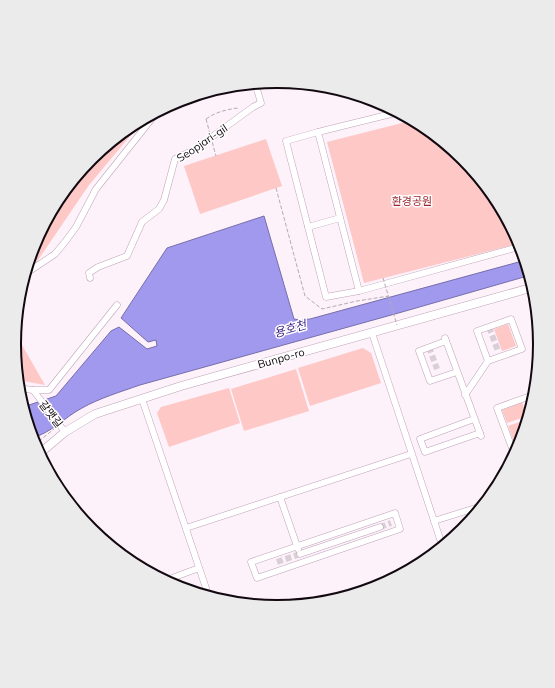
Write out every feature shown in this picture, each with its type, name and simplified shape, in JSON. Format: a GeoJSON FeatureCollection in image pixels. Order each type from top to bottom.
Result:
{"type":"FeatureCollection","features":[{"type":"Feature","properties":{"kind":"main road","name":"Bunpo-ro"},"geometry":{"type":"LineString","coordinates":[[44,449],[62,429],[95,414],[397,325],[528,289]]}},
{"type":"Feature","properties":{"kind":"street","name":"Seopjari-gil"},"geometry":{"type":"LineString","coordinates":[[90,278],[89,273],[98,267],[127,256],[142,222],[159,209],[164,200],[175,159],[194,150],[244,115],[253,106],[261,102],[257,88]]}},
{"type":"Feature","properties":{"kind":"street"},"geometry":{"type":"LineString","coordinates":[[391,114],[286,141],[326,297],[359,291],[515,248]]}},
{"type":"Feature","properties":{"kind":"street"},"geometry":{"type":"LineString","coordinates":[[33,269],[55,254],[66,242],[76,227],[96,189],[149,122]]}},
{"type":"Feature","properties":{"kind":"street"},"geometry":{"type":"LineString","coordinates":[[318,132],[359,291]]}},
{"type":"Feature","properties":{"kind":"street"},"geometry":{"type":"LineString","coordinates":[[308,227],[340,218]]}},
{"type":"Feature","properties":{"kind":"street"},"geometry":{"type":"LineString","coordinates":[[25,389],[49,390],[117,305]]}},
{"type":"Feature","properties":{"kind":"street"},"geometry":{"type":"LineString","coordinates":[[465,395],[488,361],[522,349],[511,319],[477,331],[488,361]]}},
{"type":"Feature","properties":{"kind":"street"},"geometry":{"type":"LineString","coordinates":[[372,333],[441,542]]}},
{"type":"Feature","properties":{"kind":"street"},"geometry":{"type":"LineString","coordinates":[[420,439],[425,452],[481,435],[446,340],[419,350],[430,381],[457,372]]}},
{"type":"Feature","properties":{"kind":"street","name":"갈맷길"},"geometry":{"type":"LineString","coordinates":[[33,390],[62,429]]}},
{"type":"Feature","properties":{"kind":"street"},"geometry":{"type":"LineString","coordinates":[[142,399],[207,591]]}},
{"type":"Feature","properties":{"kind":"street"},"geometry":{"type":"LineString","coordinates":[[512,447],[497,408],[528,399]]}},
{"type":"Feature","properties":{"kind":"street"},"geometry":{"type":"LineString","coordinates":[[408,443],[474,419]]}},
{"type":"Feature","properties":{"kind":"street"},"geometry":{"type":"LineString","coordinates":[[186,528],[411,454]]}},
{"type":"Feature","properties":{"kind":"street"},"geometry":{"type":"LineString","coordinates":[[280,497],[302,562]]}},
{"type":"Feature","properties":{"kind":"street"},"geometry":{"type":"LineString","coordinates":[[434,521],[474,509]]}},
{"type":"Feature","properties":{"kind":"street"},"geometry":{"type":"LineString","coordinates":[[395,513],[400,529],[257,578],[251,562],[297,546],[395,513]]}},
{"type":"Feature","properties":{"kind":"street"},"geometry":{"type":"LineString","coordinates":[[378,519],[383,535]]}},
{"type":"Feature","properties":{"kind":"street"},"geometry":{"type":"LineString","coordinates":[[300,554],[380,527]]}},
{"type":"Feature","properties":{"kind":"street"},"geometry":{"type":"LineString","coordinates":[[172,578],[199,568]]}},
{"type":"Feature","properties":{"kind":"path"},"geometry":{"type":"LineString","coordinates":[[216,156],[206,119],[214,114],[237,108],[244,115]]}},
{"type":"Feature","properties":{"kind":"path"},"geometry":{"type":"LineString","coordinates":[[383,278],[397,325]]}},
{"type":"Feature","properties":{"kind":"path"},"geometry":{"type":"LineString","coordinates":[[41,441],[62,429]]}},
{"type":"Feature","properties":{"kind":"green space","name":"환경공원"},"geometry":{"type":"Polygon","coordinates":[[[406,122],[447,151],[470,175],[491,201],[508,231],[514,245],[364,283],[327,142],[406,122]]]}},
{"type":"Feature","properties":{"kind":"green space"},"geometry":{"type":"Polygon","coordinates":[[[133,132],[89,185],[34,266],[47,231],[64,201],[85,175],[108,151],[133,132]]]}},
{"type":"Feature","properties":{"kind":"green space"},"geometry":{"type":"Polygon","coordinates":[[[266,139],[282,186],[200,214],[184,166],[266,139]]]}},
{"type":"Feature","properties":{"kind":"green space"},"geometry":{"type":"Polygon","coordinates":[[[508,324],[516,346],[502,351],[494,329],[508,324]]]}},
{"type":"Feature","properties":{"kind":"green space"},"geometry":{"type":"Polygon","coordinates":[[[21,343],[45,385],[24,381],[21,343]]]}},
{"type":"Feature","properties":{"kind":"green space"},"geometry":{"type":"Polygon","coordinates":[[[363,348],[371,353],[381,383],[310,406],[298,368],[363,348]]]}},
{"type":"Feature","properties":{"kind":"green space"},"geometry":{"type":"Polygon","coordinates":[[[296,369],[309,411],[244,431],[231,389],[296,369]]]}},
{"type":"Feature","properties":{"kind":"green space"},"geometry":{"type":"Polygon","coordinates":[[[229,388],[240,423],[169,447],[157,413],[161,407],[229,388]]]}},
{"type":"Feature","properties":{"kind":"green space"},"geometry":{"type":"Polygon","coordinates":[[[522,402],[525,410],[523,418],[507,423],[502,410],[522,402]]]}},
{"type":"Feature","properties":{"kind":"green space"},"geometry":{"type":"Polygon","coordinates":[[[521,421],[514,442],[508,426],[521,421]]]}},
{"type":"Feature","properties":{"kind":"water","name":"용호천"},"geometry":{"type":"Polygon","coordinates":[[[264,216],[294,319],[300,320],[310,319],[520,262],[525,277],[140,385],[89,404],[39,436],[29,405],[56,396],[111,331],[119,327],[147,349],[157,346],[156,340],[148,342],[121,318],[167,248],[264,216]]]}},
{"type":"Feature","properties":{"kind":"tunnel"},"geometry":{"type":"LineString","coordinates":[[489,327],[498,351]]}},
{"type":"Feature","properties":{"kind":"tunnel"},"geometry":{"type":"LineString","coordinates":[[429,347],[437,369]]}},
{"type":"Feature","properties":{"kind":"tunnel"},"geometry":{"type":"LineString","coordinates":[[380,527],[391,523]]}},
{"type":"Feature","properties":{"kind":"tunnel"},"geometry":{"type":"LineString","coordinates":[[277,562],[300,554]]}}]}
